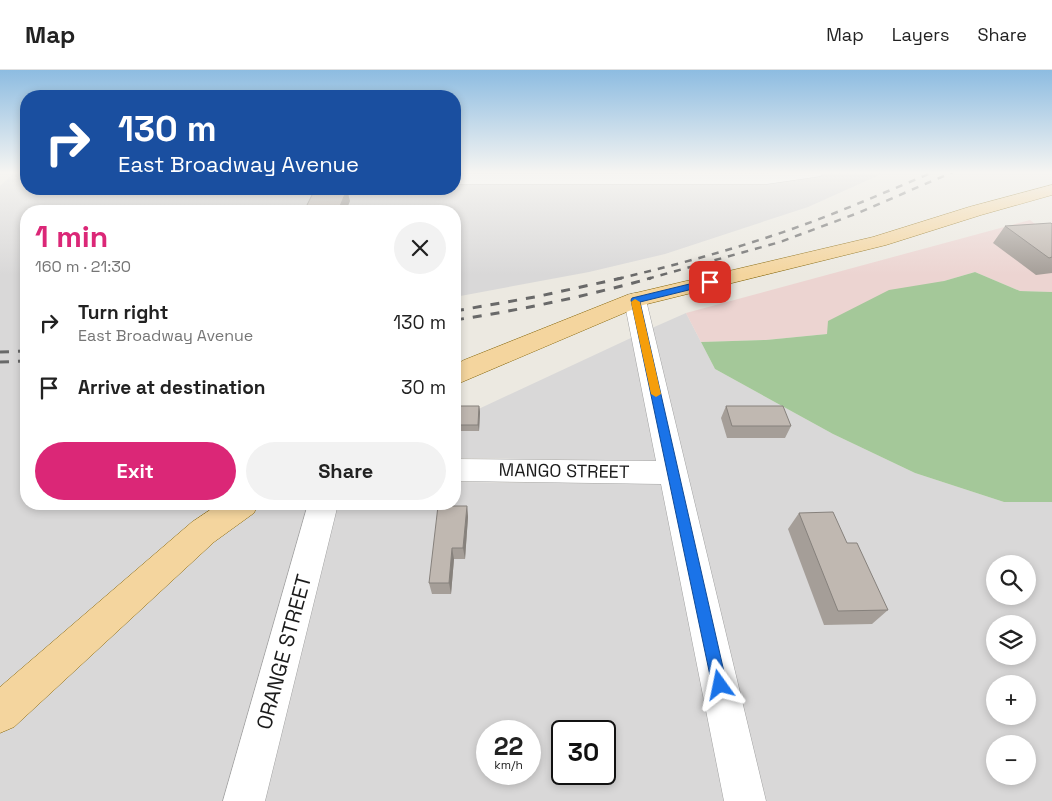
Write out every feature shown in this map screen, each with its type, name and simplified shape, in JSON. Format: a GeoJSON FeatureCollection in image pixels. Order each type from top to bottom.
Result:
{"type":"FeatureCollection","features":[{"type":"Feature","properties":{"kind":"main road"},"geometry":{"type":"LineString","coordinates":[[461,373],[473,366],[635,300],[879,241],[993,206]]}},
{"type":"Feature","properties":{"kind":"main road"},"geometry":{"type":"LineString","coordinates":[[0,713],[203,532],[234,510]]}},
{"type":"Feature","properties":{"kind":"street"},"geometry":{"type":"LineString","coordinates":[[635,300],[744,801]]}},
{"type":"Feature","properties":{"kind":"street","name":"MANGO STREET"},"geometry":{"type":"LineString","coordinates":[[461,470],[674,473]]}},
{"type":"Feature","properties":{"kind":"street","name":"ORANGE STREET"},"geometry":{"type":"LineString","coordinates":[[244,801],[321,510]]}},
{"type":"Feature","properties":{"kind":"shaded area"},"geometry":{"type":"Polygon","coordinates":[[[0,206],[20,206],[20,510],[216,510],[195,525],[0,694],[0,206]]]}},
{"type":"Feature","properties":{"kind":"shaded area"},"geometry":{"type":"Polygon","coordinates":[[[461,206],[810,206],[665,254],[589,272],[461,296],[461,206]]]}},
{"type":"Feature","properties":{"kind":"shaded area"},"geometry":{"type":"Polygon","coordinates":[[[1030,220],[1052,237],[1052,292],[1020,291],[975,272],[944,281],[827,334],[766,340],[701,342],[686,313],[1030,220]]]}},
{"type":"Feature","properties":{"kind":"shaded area"},"geometry":{"type":"Polygon","coordinates":[[[686,313],[715,369],[833,434],[915,473],[1004,502],[1052,502],[1052,801],[764,801],[652,328],[686,313]]]}},
{"type":"Feature","properties":{"kind":"shaded area"},"geometry":{"type":"Polygon","coordinates":[[[633,337],[658,461],[461,458],[461,417],[633,337]]]}},
{"type":"Feature","properties":{"kind":"shaded area"},"geometry":{"type":"Polygon","coordinates":[[[461,482],[663,484],[725,801],[264,801],[336,510],[461,510],[461,482]]]}},
{"type":"Feature","properties":{"kind":"shaded area"},"geometry":{"type":"Polygon","coordinates":[[[254,510],[307,510],[225,801],[0,801],[0,733],[211,541],[254,510]]]}},
{"type":"Feature","properties":{"kind":"green space"},"geometry":{"type":"Polygon","coordinates":[[[975,272],[1020,291],[1052,292],[1052,502],[1004,502],[915,473],[833,434],[715,369],[701,342],[766,340],[827,334],[828,321],[889,290],[944,281],[975,272]]]}},
{"type":"Feature","properties":{"kind":"building"},"geometry":{"type":"Polygon","coordinates":[[[1051,223],[1052,257],[1049,258],[1005,226],[1051,223]]]}},
{"type":"Feature","properties":{"kind":"building"},"geometry":{"type":"Polygon","coordinates":[[[461,406],[479,406],[478,425],[461,425],[461,406]]]}},
{"type":"Feature","properties":{"kind":"building"},"geometry":{"type":"Polygon","coordinates":[[[726,406],[783,406],[791,426],[732,426],[726,406]]]}},
{"type":"Feature","properties":{"kind":"building"},"geometry":{"type":"Polygon","coordinates":[[[461,506],[467,506],[463,548],[452,548],[449,583],[429,583],[438,510],[461,510],[461,506]]]}},
{"type":"Feature","properties":{"kind":"building"},"geometry":{"type":"Polygon","coordinates":[[[833,512],[847,543],[857,543],[888,610],[838,611],[799,513],[833,512]]]}},
{"type":"Feature","properties":{"kind":"railway"},"geometry":{"type":"LineString","coordinates":[[617,279],[705,256],[771,236],[852,206]]}},
{"type":"Feature","properties":{"kind":"railway"},"geometry":{"type":"LineString","coordinates":[[647,279],[780,242],[874,206]]}},
{"type":"Feature","properties":{"kind":"railway"},"geometry":{"type":"LineString","coordinates":[[461,310],[535,297],[622,278]]}},
{"type":"Feature","properties":{"kind":"railway"},"geometry":{"type":"LineString","coordinates":[[461,319],[554,302],[651,278]]}},
{"type":"Feature","properties":{"kind":"railway"},"geometry":{"type":"LineString","coordinates":[[0,352],[20,351]]}},
{"type":"Feature","properties":{"kind":"railway"},"geometry":{"type":"LineString","coordinates":[[0,362],[20,361]]}},
{"type":"Feature","properties":{"kind":"slow traffic"},"geometry":{"type":"LineString","coordinates":[[635,302],[656,394]]}},
{"type":"Feature","properties":{"kind":"route"},"geometry":{"type":"LineString","coordinates":[[710,282],[635,300],[720,685]]}}]}
